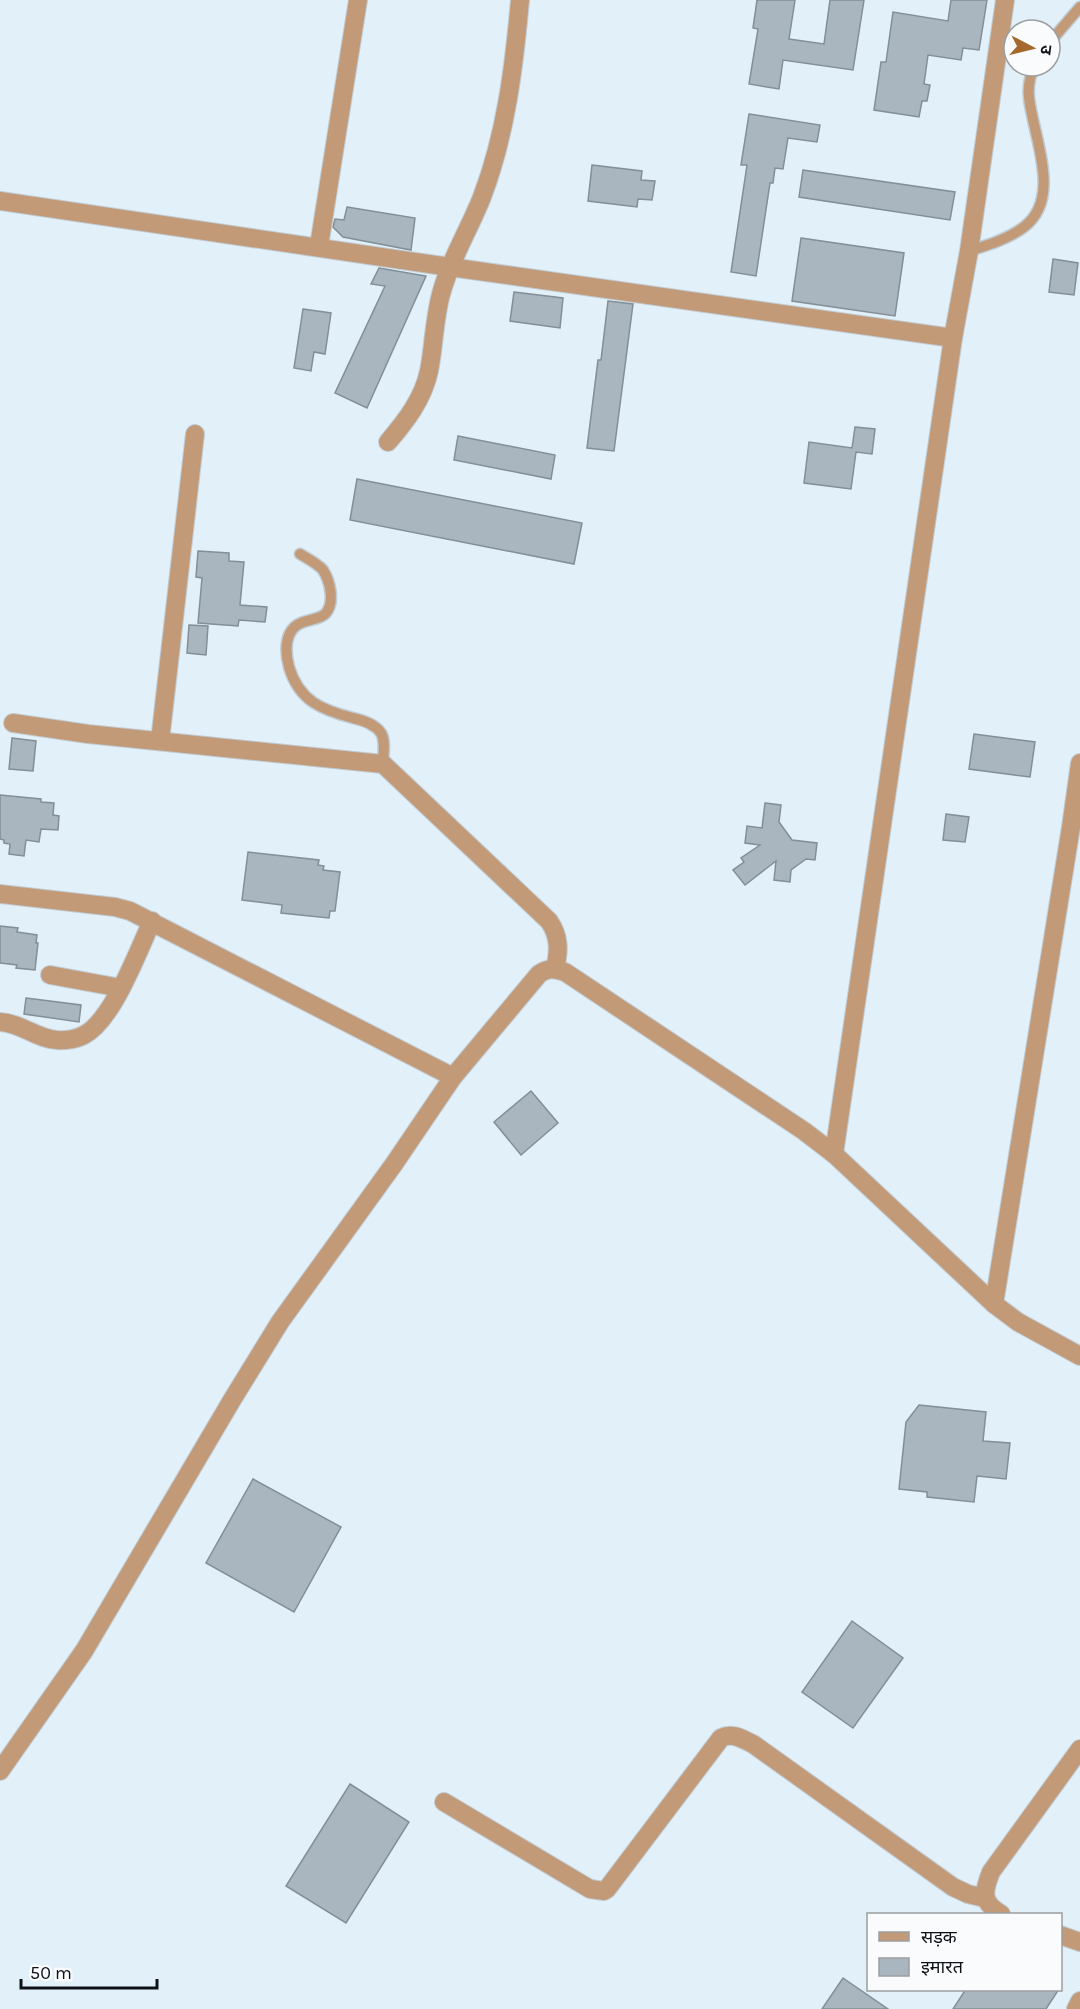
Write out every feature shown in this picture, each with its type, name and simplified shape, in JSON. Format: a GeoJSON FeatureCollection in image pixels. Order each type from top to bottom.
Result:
{"type":"FeatureCollection","features":[{"type":"Feature","properties":{"kind":"street"},"geometry":{"type":"LineString","coordinates":[[319,246],[358,0]]}},
{"type":"Feature","properties":{"kind":"street"},"geometry":{"type":"LineString","coordinates":[[388,442],[415,408],[424,387],[429,372],[438,308],[450,267],[481,199],[499,145],[513,72],[520,0]]}},
{"type":"Feature","properties":{"kind":"street"},"geometry":{"type":"LineString","coordinates":[[834,1154],[953,338],[969,251],[1005,0]]}},
{"type":"Feature","properties":{"kind":"street"},"geometry":{"type":"LineString","coordinates":[[0,201],[953,338]]}},
{"type":"Feature","properties":{"kind":"street"},"geometry":{"type":"LineString","coordinates":[[160,741],[195,434]]}},
{"type":"Feature","properties":{"kind":"street"},"geometry":{"type":"LineString","coordinates":[[13,723],[88,734],[383,764],[549,921],[555,929],[558,940],[555,969]]}},
{"type":"Feature","properties":{"kind":"street"},"geometry":{"type":"LineString","coordinates":[[994,1304],[1076,828],[1080,763]]}},
{"type":"Feature","properties":{"kind":"street"},"geometry":{"type":"LineString","coordinates":[[0,894],[115,907],[130,911],[453,1077]]}},
{"type":"Feature","properties":{"kind":"street"},"geometry":{"type":"LineString","coordinates":[[0,1022],[17,1025],[51,1039],[71,1039],[83,1036],[101,1020],[121,988],[152,921]]}},
{"type":"Feature","properties":{"kind":"street"},"geometry":{"type":"LineString","coordinates":[[0,1771],[84,1651],[280,1322],[394,1164],[453,1077],[539,974],[545,970],[555,969],[565,972],[834,1154],[994,1304],[1018,1322],[1080,1356]]}},
{"type":"Feature","properties":{"kind":"street"},"geometry":{"type":"LineString","coordinates":[[50,975],[121,988]]}},
{"type":"Feature","properties":{"kind":"street"},"geometry":{"type":"LineString","coordinates":[[444,1802],[590,1889],[604,1892],[721,1738],[727,1735],[736,1736],[753,1744],[953,1887],[985,1898]]}},
{"type":"Feature","properties":{"kind":"street"},"geometry":{"type":"LineString","coordinates":[[999,1913],[989,1907],[985,1898],[991,1872],[1080,1749]]}},
{"type":"Feature","properties":{"kind":"street"},"geometry":{"type":"LineString","coordinates":[[1062,1936],[1080,1941]]}},
{"type":"Feature","properties":{"kind":"street"},"geometry":{"type":"LineString","coordinates":[[1076,2009],[1080,2001]]}},
{"type":"Feature","properties":{"kind":"lane"},"geometry":{"type":"LineString","coordinates":[[1062,28],[1080,7]]}},
{"type":"Feature","properties":{"kind":"lane"},"geometry":{"type":"LineString","coordinates":[[969,251],[1015,233],[1032,220],[1038,208],[1044,178],[1027,94],[1030,78]]}},
{"type":"Feature","properties":{"kind":"lane"},"geometry":{"type":"LineString","coordinates":[[300,554],[323,570],[328,581],[331,599],[326,614],[300,623],[292,629],[287,639],[286,653],[293,678],[301,692],[315,705],[362,720],[377,729],[383,740],[383,764]]}},
{"type":"Feature","properties":{"kind":"building"},"geometry":{"type":"Polygon","coordinates":[[[757,0],[795,0],[789,39],[824,44],[830,0],[864,0],[853,70],[783,60],[779,89],[749,84],[758,29],[753,28],[757,0]]]}},
{"type":"Feature","properties":{"kind":"building"},"geometry":{"type":"Polygon","coordinates":[[[951,0],[987,0],[979,50],[963,48],[961,60],[928,55],[924,84],[930,85],[927,101],[922,101],[919,117],[874,110],[881,62],[886,62],[893,12],[948,21],[951,0]]]}},
{"type":"Feature","properties":{"kind":"building"},"geometry":{"type":"Polygon","coordinates":[[[749,114],[820,125],[817,142],[788,138],[783,169],[775,168],[773,183],[770,183],[756,276],[731,272],[747,165],[741,165],[749,114]]]}},
{"type":"Feature","properties":{"kind":"building"},"geometry":{"type":"Polygon","coordinates":[[[592,165],[642,171],[641,180],[655,181],[652,200],[638,199],[637,207],[588,201],[592,165]]]}},
{"type":"Feature","properties":{"kind":"building"},"geometry":{"type":"Polygon","coordinates":[[[803,170],[955,192],[950,220],[799,197],[803,170]]]}},
{"type":"Feature","properties":{"kind":"building"},"geometry":{"type":"Polygon","coordinates":[[[347,207],[415,218],[411,250],[343,237],[333,227],[335,219],[344,220],[347,207]]]}},
{"type":"Feature","properties":{"kind":"building"},"geometry":{"type":"Polygon","coordinates":[[[801,238],[904,253],[895,316],[792,301],[801,238]]]}},
{"type":"Feature","properties":{"kind":"building"},"geometry":{"type":"Polygon","coordinates":[[[1053,259],[1078,263],[1074,295],[1049,292],[1053,259]]]}},
{"type":"Feature","properties":{"kind":"building"},"geometry":{"type":"Polygon","coordinates":[[[379,268],[426,276],[367,408],[335,393],[385,286],[371,284],[379,268]]]}},
{"type":"Feature","properties":{"kind":"building"},"geometry":{"type":"Polygon","coordinates":[[[514,292],[563,298],[560,328],[510,321],[514,292]]]}},
{"type":"Feature","properties":{"kind":"building"},"geometry":{"type":"Polygon","coordinates":[[[608,301],[633,304],[614,451],[587,448],[608,301]]]}},
{"type":"Feature","properties":{"kind":"building"},"geometry":{"type":"Polygon","coordinates":[[[303,309],[331,313],[325,354],[314,352],[311,371],[294,368],[303,309]]]}},
{"type":"Feature","properties":{"kind":"building"},"geometry":{"type":"Polygon","coordinates":[[[855,427],[875,429],[872,454],[856,452],[851,489],[804,483],[809,442],[852,448],[855,427]]]}},
{"type":"Feature","properties":{"kind":"building"},"geometry":{"type":"Polygon","coordinates":[[[458,436],[555,455],[551,479],[454,460],[458,436]]]}},
{"type":"Feature","properties":{"kind":"building"},"geometry":{"type":"Polygon","coordinates":[[[357,479],[582,523],[574,564],[350,520],[357,479]]]}},
{"type":"Feature","properties":{"kind":"building"},"geometry":{"type":"Polygon","coordinates":[[[198,551],[229,553],[229,561],[244,562],[240,605],[267,607],[265,622],[239,620],[238,626],[198,623],[202,578],[196,577],[198,551]]]}},
{"type":"Feature","properties":{"kind":"building"},"geometry":{"type":"Polygon","coordinates":[[[189,625],[208,626],[206,655],[187,653],[189,625]]]}},
{"type":"Feature","properties":{"kind":"building"},"geometry":{"type":"Polygon","coordinates":[[[974,734],[1035,742],[1030,777],[969,769],[974,734]]]}},
{"type":"Feature","properties":{"kind":"building"},"geometry":{"type":"Polygon","coordinates":[[[12,738],[36,741],[33,771],[9,769],[12,738]]]}},
{"type":"Feature","properties":{"kind":"building"},"geometry":{"type":"Polygon","coordinates":[[[0,795],[41,799],[41,802],[54,803],[53,815],[59,816],[58,830],[41,829],[39,842],[26,840],[24,856],[9,854],[10,844],[0,839],[0,795]]]}},
{"type":"Feature","properties":{"kind":"building"},"geometry":{"type":"Polygon","coordinates":[[[765,803],[781,805],[779,822],[792,840],[817,843],[815,860],[806,859],[791,870],[790,882],[774,880],[776,861],[745,885],[733,870],[744,862],[741,858],[760,845],[745,843],[747,826],[762,828],[765,803]]]}},
{"type":"Feature","properties":{"kind":"building"},"geometry":{"type":"Polygon","coordinates":[[[946,814],[969,817],[965,842],[943,840],[946,814]]]}},
{"type":"Feature","properties":{"kind":"building"},"geometry":{"type":"Polygon","coordinates":[[[248,852],[319,860],[318,865],[324,866],[323,870],[340,872],[335,911],[330,911],[329,918],[281,913],[282,905],[242,900],[248,852]]]}},
{"type":"Feature","properties":{"kind":"building"},"geometry":{"type":"Polygon","coordinates":[[[0,926],[18,928],[17,932],[37,935],[35,970],[0,963],[0,926]]]}},
{"type":"Feature","properties":{"kind":"building"},"geometry":{"type":"Polygon","coordinates":[[[26,998],[81,1005],[79,1022],[24,1014],[26,998]]]}},
{"type":"Feature","properties":{"kind":"building"},"geometry":{"type":"Polygon","coordinates":[[[531,1091],[558,1123],[521,1155],[494,1122],[531,1091]]]}},
{"type":"Feature","properties":{"kind":"building"},"geometry":{"type":"Polygon","coordinates":[[[919,1405],[986,1412],[983,1441],[1010,1443],[1006,1479],[977,1476],[974,1502],[927,1497],[927,1492],[899,1489],[906,1422],[919,1405]]]}},
{"type":"Feature","properties":{"kind":"building"},"geometry":{"type":"Polygon","coordinates":[[[253,1479],[341,1527],[294,1612],[206,1563],[253,1479]]]}},
{"type":"Feature","properties":{"kind":"building"},"geometry":{"type":"Polygon","coordinates":[[[852,1621],[903,1658],[853,1728],[802,1692],[852,1621]]]}},
{"type":"Feature","properties":{"kind":"building"},"geometry":{"type":"Polygon","coordinates":[[[350,1784],[409,1822],[346,1923],[286,1886],[350,1784]]]}},
{"type":"Feature","properties":{"kind":"building"},"geometry":{"type":"Polygon","coordinates":[[[843,1978],[888,2009],[822,2009],[843,1978]]]}},
{"type":"Feature","properties":{"kind":"building"},"geometry":{"type":"Polygon","coordinates":[[[965,1991],[1058,1991],[1046,2009],[953,2009],[965,1991]]]}}]}
